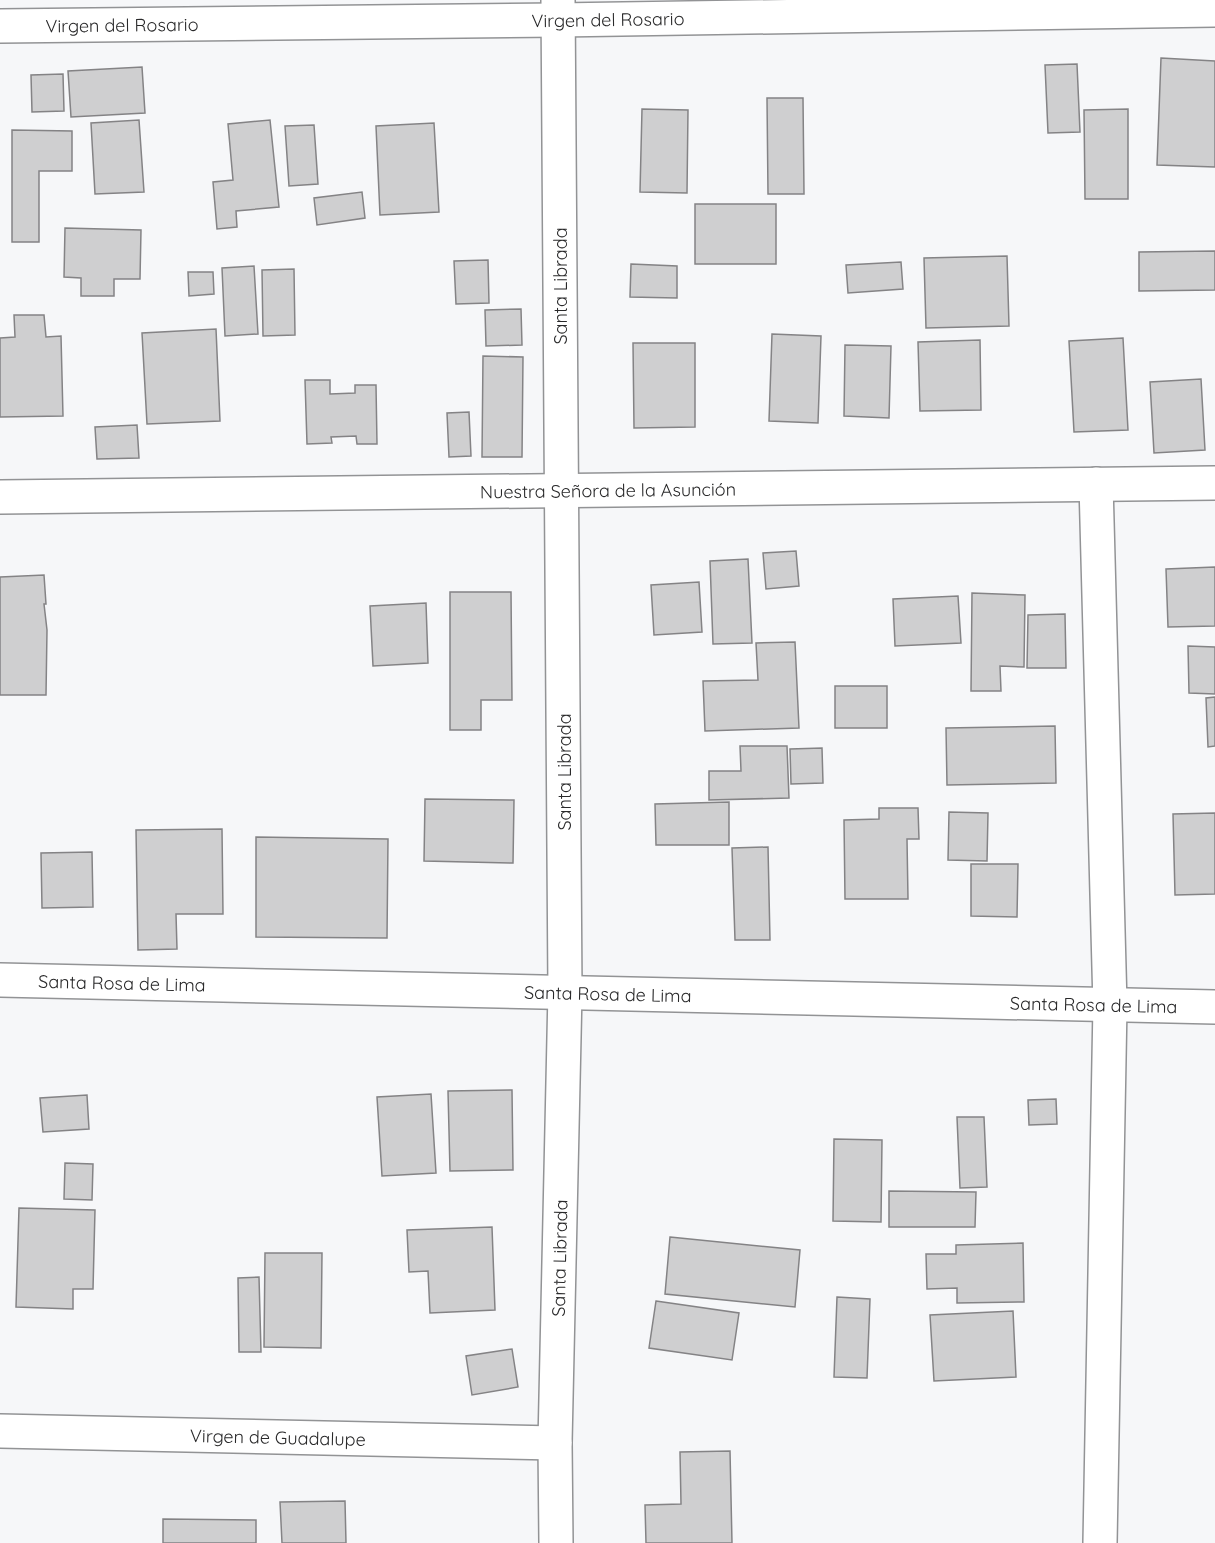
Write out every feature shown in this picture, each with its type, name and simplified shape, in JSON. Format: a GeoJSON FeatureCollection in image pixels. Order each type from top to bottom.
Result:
{"type":"FeatureCollection","features":[{"type":"Feature","properties":{"kind":"street","name":"Virgen del Rosario"},"geometry":{"type":"LineString","coordinates":[[0,26],[558,10],[1215,10]]}},
{"type":"Feature","properties":{"kind":"street","name":"Santa Librada"},"geometry":{"type":"LineString","coordinates":[[556,1543],[555,1443],[565,992],[558,10]]}},
{"type":"Feature","properties":{"kind":"street","name":"Nuestra Señora de la Asunción"},"geometry":{"type":"LineString","coordinates":[[0,497],[1215,483]]}},
{"type":"Feature","properties":{"kind":"street"},"geometry":{"type":"LineString","coordinates":[[1096,484],[1110,1005],[1101,1543]]}},
{"type":"Feature","properties":{"kind":"street","name":"Santa Rosa de Lima"},"geometry":{"type":"LineString","coordinates":[[0,980],[1215,1006]]}},
{"type":"Feature","properties":{"kind":"street","name":"Virgen de Guadalupe"},"geometry":{"type":"LineString","coordinates":[[0,1431],[555,1443]]}},
{"type":"Feature","properties":{"kind":"building"},"geometry":{"type":"Polygon","coordinates":[[[1161,58],[1215,61],[1215,167],[1157,165],[1161,58]]]}},
{"type":"Feature","properties":{"kind":"building"},"geometry":{"type":"Polygon","coordinates":[[[1077,64],[1080,132],[1048,133],[1045,65],[1077,64]]]}},
{"type":"Feature","properties":{"kind":"building"},"geometry":{"type":"Polygon","coordinates":[[[142,67],[145,113],[71,117],[68,71],[142,67]]]}},
{"type":"Feature","properties":{"kind":"building"},"geometry":{"type":"Polygon","coordinates":[[[63,74],[64,111],[32,112],[31,75],[63,74]]]}},
{"type":"Feature","properties":{"kind":"building"},"geometry":{"type":"Polygon","coordinates":[[[767,98],[803,98],[804,194],[768,194],[767,98]]]}},
{"type":"Feature","properties":{"kind":"building"},"geometry":{"type":"Polygon","coordinates":[[[642,109],[688,110],[687,193],[640,192],[642,109]]]}},
{"type":"Feature","properties":{"kind":"building"},"geometry":{"type":"Polygon","coordinates":[[[1128,109],[1128,199],[1085,199],[1084,110],[1128,109]]]}},
{"type":"Feature","properties":{"kind":"building"},"geometry":{"type":"Polygon","coordinates":[[[139,120],[144,192],[95,194],[91,123],[139,120]]]}},
{"type":"Feature","properties":{"kind":"building"},"geometry":{"type":"Polygon","coordinates":[[[270,120],[279,207],[236,211],[237,227],[217,229],[213,182],[233,180],[228,124],[270,120]]]}},
{"type":"Feature","properties":{"kind":"building"},"geometry":{"type":"Polygon","coordinates":[[[434,123],[439,212],[380,215],[376,126],[434,123]]]}},
{"type":"Feature","properties":{"kind":"building"},"geometry":{"type":"Polygon","coordinates":[[[314,125],[318,184],[289,186],[285,126],[314,125]]]}},
{"type":"Feature","properties":{"kind":"building"},"geometry":{"type":"Polygon","coordinates":[[[12,130],[72,131],[72,171],[39,171],[39,242],[12,242],[12,130]]]}},
{"type":"Feature","properties":{"kind":"building"},"geometry":{"type":"Polygon","coordinates":[[[362,192],[365,218],[317,225],[314,198],[362,192]]]}},
{"type":"Feature","properties":{"kind":"building"},"geometry":{"type":"Polygon","coordinates":[[[695,204],[776,204],[776,264],[695,264],[695,204]]]}},
{"type":"Feature","properties":{"kind":"building"},"geometry":{"type":"Polygon","coordinates":[[[65,228],[141,230],[140,279],[114,279],[114,296],[81,296],[81,278],[64,277],[65,228]]]}},
{"type":"Feature","properties":{"kind":"building"},"geometry":{"type":"Polygon","coordinates":[[[1215,251],[1215,290],[1139,291],[1139,252],[1215,251]]]}},
{"type":"Feature","properties":{"kind":"building"},"geometry":{"type":"Polygon","coordinates":[[[1007,256],[1009,326],[926,328],[924,258],[1007,256]]]}},
{"type":"Feature","properties":{"kind":"building"},"geometry":{"type":"Polygon","coordinates":[[[488,260],[489,303],[456,304],[454,261],[488,260]]]}},
{"type":"Feature","properties":{"kind":"building"},"geometry":{"type":"Polygon","coordinates":[[[901,262],[903,289],[848,293],[846,265],[901,262]]]}},
{"type":"Feature","properties":{"kind":"building"},"geometry":{"type":"Polygon","coordinates":[[[631,264],[677,266],[677,298],[630,297],[631,264]]]}},
{"type":"Feature","properties":{"kind":"building"},"geometry":{"type":"Polygon","coordinates":[[[254,266],[258,334],[225,336],[222,268],[254,266]]]}},
{"type":"Feature","properties":{"kind":"building"},"geometry":{"type":"Polygon","coordinates":[[[294,269],[295,335],[263,336],[262,270],[294,269]]]}},
{"type":"Feature","properties":{"kind":"building"},"geometry":{"type":"Polygon","coordinates":[[[188,272],[213,272],[214,294],[189,296],[188,272]]]}},
{"type":"Feature","properties":{"kind":"building"},"geometry":{"type":"Polygon","coordinates":[[[521,309],[522,345],[486,346],[485,310],[521,309]]]}},
{"type":"Feature","properties":{"kind":"building"},"geometry":{"type":"Polygon","coordinates":[[[14,315],[44,315],[46,337],[61,336],[63,416],[0,417],[0,338],[15,337],[14,315]]]}},
{"type":"Feature","properties":{"kind":"building"},"geometry":{"type":"Polygon","coordinates":[[[216,329],[220,421],[147,424],[142,333],[216,329]]]}},
{"type":"Feature","properties":{"kind":"building"},"geometry":{"type":"Polygon","coordinates":[[[772,334],[821,336],[818,423],[769,421],[772,334]]]}},
{"type":"Feature","properties":{"kind":"building"},"geometry":{"type":"Polygon","coordinates":[[[1123,338],[1128,430],[1074,432],[1069,341],[1123,338]]]}},
{"type":"Feature","properties":{"kind":"building"},"geometry":{"type":"Polygon","coordinates":[[[980,340],[981,410],[920,411],[918,342],[980,340]]]}},
{"type":"Feature","properties":{"kind":"building"},"geometry":{"type":"Polygon","coordinates":[[[633,343],[695,343],[695,427],[634,428],[633,343]]]}},
{"type":"Feature","properties":{"kind":"building"},"geometry":{"type":"Polygon","coordinates":[[[845,345],[891,346],[889,418],[844,416],[845,345]]]}},
{"type":"Feature","properties":{"kind":"building"},"geometry":{"type":"Polygon","coordinates":[[[483,356],[523,357],[522,457],[482,457],[483,356]]]}},
{"type":"Feature","properties":{"kind":"building"},"geometry":{"type":"Polygon","coordinates":[[[1201,379],[1205,450],[1154,453],[1150,382],[1201,379]]]}},
{"type":"Feature","properties":{"kind":"building"},"geometry":{"type":"Polygon","coordinates":[[[305,380],[330,380],[330,394],[355,393],[355,385],[376,385],[377,444],[357,444],[356,436],[331,437],[332,443],[307,444],[305,380]]]}},
{"type":"Feature","properties":{"kind":"building"},"geometry":{"type":"Polygon","coordinates":[[[469,412],[471,456],[449,457],[447,413],[469,412]]]}},
{"type":"Feature","properties":{"kind":"building"},"geometry":{"type":"Polygon","coordinates":[[[137,425],[139,458],[97,459],[95,427],[137,425]]]}},
{"type":"Feature","properties":{"kind":"building"},"geometry":{"type":"Polygon","coordinates":[[[796,551],[799,586],[766,589],[763,553],[796,551]]]}},
{"type":"Feature","properties":{"kind":"building"},"geometry":{"type":"Polygon","coordinates":[[[748,559],[752,643],[713,644],[710,561],[748,559]]]}},
{"type":"Feature","properties":{"kind":"building"},"geometry":{"type":"Polygon","coordinates":[[[1215,567],[1215,626],[1168,627],[1166,569],[1215,567]]]}},
{"type":"Feature","properties":{"kind":"building"},"geometry":{"type":"Polygon","coordinates":[[[44,575],[47,630],[46,695],[0,695],[0,577],[44,575]]]}},
{"type":"Feature","properties":{"kind":"building"},"geometry":{"type":"Polygon","coordinates":[[[699,582],[702,632],[654,635],[651,585],[699,582]]]}},
{"type":"Feature","properties":{"kind":"building"},"geometry":{"type":"Polygon","coordinates":[[[450,592],[511,592],[512,700],[481,700],[481,730],[450,730],[450,592]]]}},
{"type":"Feature","properties":{"kind":"building"},"geometry":{"type":"Polygon","coordinates":[[[972,593],[1025,595],[1024,667],[1000,666],[1001,691],[971,691],[972,593]]]}},
{"type":"Feature","properties":{"kind":"building"},"geometry":{"type":"Polygon","coordinates":[[[958,596],[961,643],[895,646],[893,599],[958,596]]]}},
{"type":"Feature","properties":{"kind":"building"},"geometry":{"type":"Polygon","coordinates":[[[426,603],[428,663],[373,666],[370,606],[426,603]]]}},
{"type":"Feature","properties":{"kind":"building"},"geometry":{"type":"Polygon","coordinates":[[[1065,614],[1066,668],[1027,668],[1028,615],[1065,614]]]}},
{"type":"Feature","properties":{"kind":"building"},"geometry":{"type":"Polygon","coordinates":[[[795,642],[799,728],[705,731],[703,681],[758,680],[756,643],[795,642]]]}},
{"type":"Feature","properties":{"kind":"building"},"geometry":{"type":"Polygon","coordinates":[[[1188,646],[1215,647],[1215,694],[1189,693],[1188,646]]]}},
{"type":"Feature","properties":{"kind":"building"},"geometry":{"type":"Polygon","coordinates":[[[835,686],[887,686],[887,728],[835,728],[835,686]]]}},
{"type":"Feature","properties":{"kind":"building"},"geometry":{"type":"Polygon","coordinates":[[[1215,697],[1215,746],[1208,747],[1206,698],[1215,697]]]}},
{"type":"Feature","properties":{"kind":"building"},"geometry":{"type":"Polygon","coordinates":[[[1055,726],[1056,783],[947,785],[946,728],[1055,726]]]}},
{"type":"Feature","properties":{"kind":"building"},"geometry":{"type":"Polygon","coordinates":[[[740,746],[787,746],[789,798],[709,800],[709,771],[741,771],[740,746]]]}},
{"type":"Feature","properties":{"kind":"building"},"geometry":{"type":"Polygon","coordinates":[[[822,748],[823,783],[791,784],[790,749],[822,748]]]}},
{"type":"Feature","properties":{"kind":"building"},"geometry":{"type":"Polygon","coordinates":[[[425,799],[514,800],[513,863],[424,861],[425,799]]]}},
{"type":"Feature","properties":{"kind":"building"},"geometry":{"type":"Polygon","coordinates":[[[729,802],[729,845],[656,845],[655,804],[729,802]]]}},
{"type":"Feature","properties":{"kind":"building"},"geometry":{"type":"Polygon","coordinates":[[[879,808],[918,808],[919,839],[907,839],[908,899],[845,899],[844,820],[879,819],[879,808]]]}},
{"type":"Feature","properties":{"kind":"building"},"geometry":{"type":"Polygon","coordinates":[[[949,812],[988,813],[987,861],[948,860],[949,812]]]}},
{"type":"Feature","properties":{"kind":"building"},"geometry":{"type":"Polygon","coordinates":[[[1215,813],[1215,894],[1175,895],[1173,814],[1215,813]]]}},
{"type":"Feature","properties":{"kind":"building"},"geometry":{"type":"Polygon","coordinates":[[[222,829],[223,914],[176,914],[177,949],[138,950],[136,830],[222,829]]]}},
{"type":"Feature","properties":{"kind":"building"},"geometry":{"type":"Polygon","coordinates":[[[256,837],[388,839],[387,938],[256,937],[256,837]]]}},
{"type":"Feature","properties":{"kind":"building"},"geometry":{"type":"Polygon","coordinates":[[[768,847],[770,940],[735,940],[732,848],[768,847]]]}},
{"type":"Feature","properties":{"kind":"building"},"geometry":{"type":"Polygon","coordinates":[[[92,852],[93,907],[42,908],[41,853],[92,852]]]}},
{"type":"Feature","properties":{"kind":"building"},"geometry":{"type":"Polygon","coordinates":[[[971,864],[1018,864],[1017,917],[971,916],[971,864]]]}},
{"type":"Feature","properties":{"kind":"building"},"geometry":{"type":"Polygon","coordinates":[[[512,1090],[513,1170],[450,1171],[448,1091],[512,1090]]]}},
{"type":"Feature","properties":{"kind":"building"},"geometry":{"type":"Polygon","coordinates":[[[431,1094],[436,1173],[382,1176],[377,1097],[431,1094]]]}},
{"type":"Feature","properties":{"kind":"building"},"geometry":{"type":"Polygon","coordinates":[[[87,1095],[89,1129],[43,1132],[40,1098],[87,1095]]]}},
{"type":"Feature","properties":{"kind":"building"},"geometry":{"type":"Polygon","coordinates":[[[1056,1099],[1057,1124],[1029,1125],[1028,1100],[1056,1099]]]}},
{"type":"Feature","properties":{"kind":"building"},"geometry":{"type":"Polygon","coordinates":[[[957,1117],[984,1117],[987,1187],[960,1188],[957,1117]]]}},
{"type":"Feature","properties":{"kind":"building"},"geometry":{"type":"Polygon","coordinates":[[[834,1139],[882,1140],[881,1222],[833,1221],[834,1139]]]}},
{"type":"Feature","properties":{"kind":"building"},"geometry":{"type":"Polygon","coordinates":[[[65,1163],[93,1164],[92,1200],[64,1199],[65,1163]]]}},
{"type":"Feature","properties":{"kind":"building"},"geometry":{"type":"Polygon","coordinates":[[[889,1191],[976,1192],[975,1227],[889,1227],[889,1191]]]}},
{"type":"Feature","properties":{"kind":"building"},"geometry":{"type":"Polygon","coordinates":[[[19,1208],[95,1210],[93,1289],[73,1289],[73,1309],[16,1307],[19,1208]]]}},
{"type":"Feature","properties":{"kind":"building"},"geometry":{"type":"Polygon","coordinates":[[[492,1227],[495,1310],[430,1313],[428,1271],[409,1272],[407,1230],[492,1227]]]}},
{"type":"Feature","properties":{"kind":"building"},"geometry":{"type":"Polygon","coordinates":[[[670,1237],[800,1250],[795,1307],[665,1294],[670,1237]]]}},
{"type":"Feature","properties":{"kind":"building"},"geometry":{"type":"Polygon","coordinates":[[[1023,1243],[1024,1302],[957,1303],[957,1288],[927,1289],[926,1254],[956,1254],[956,1245],[1023,1243]]]}},
{"type":"Feature","properties":{"kind":"building"},"geometry":{"type":"Polygon","coordinates":[[[265,1253],[322,1253],[321,1348],[264,1347],[265,1253]]]}},
{"type":"Feature","properties":{"kind":"building"},"geometry":{"type":"Polygon","coordinates":[[[259,1277],[261,1352],[239,1352],[238,1278],[259,1277]]]}},
{"type":"Feature","properties":{"kind":"building"},"geometry":{"type":"Polygon","coordinates":[[[837,1297],[870,1299],[867,1378],[834,1377],[837,1297]]]}},
{"type":"Feature","properties":{"kind":"building"},"geometry":{"type":"Polygon","coordinates":[[[656,1301],[739,1313],[732,1360],[649,1348],[656,1301]]]}},
{"type":"Feature","properties":{"kind":"building"},"geometry":{"type":"Polygon","coordinates":[[[1013,1311],[1016,1377],[934,1381],[930,1315],[1013,1311]]]}},
{"type":"Feature","properties":{"kind":"building"},"geometry":{"type":"Polygon","coordinates":[[[512,1349],[518,1387],[472,1395],[466,1356],[512,1349]]]}},
{"type":"Feature","properties":{"kind":"building"},"geometry":{"type":"Polygon","coordinates":[[[730,1451],[732,1543],[646,1543],[645,1505],[681,1504],[680,1452],[730,1451]]]}},
{"type":"Feature","properties":{"kind":"building"},"geometry":{"type":"Polygon","coordinates":[[[345,1501],[346,1543],[282,1543],[280,1502],[345,1501]]]}},
{"type":"Feature","properties":{"kind":"building"},"geometry":{"type":"Polygon","coordinates":[[[163,1519],[256,1520],[256,1543],[163,1543],[163,1519]]]}}]}
